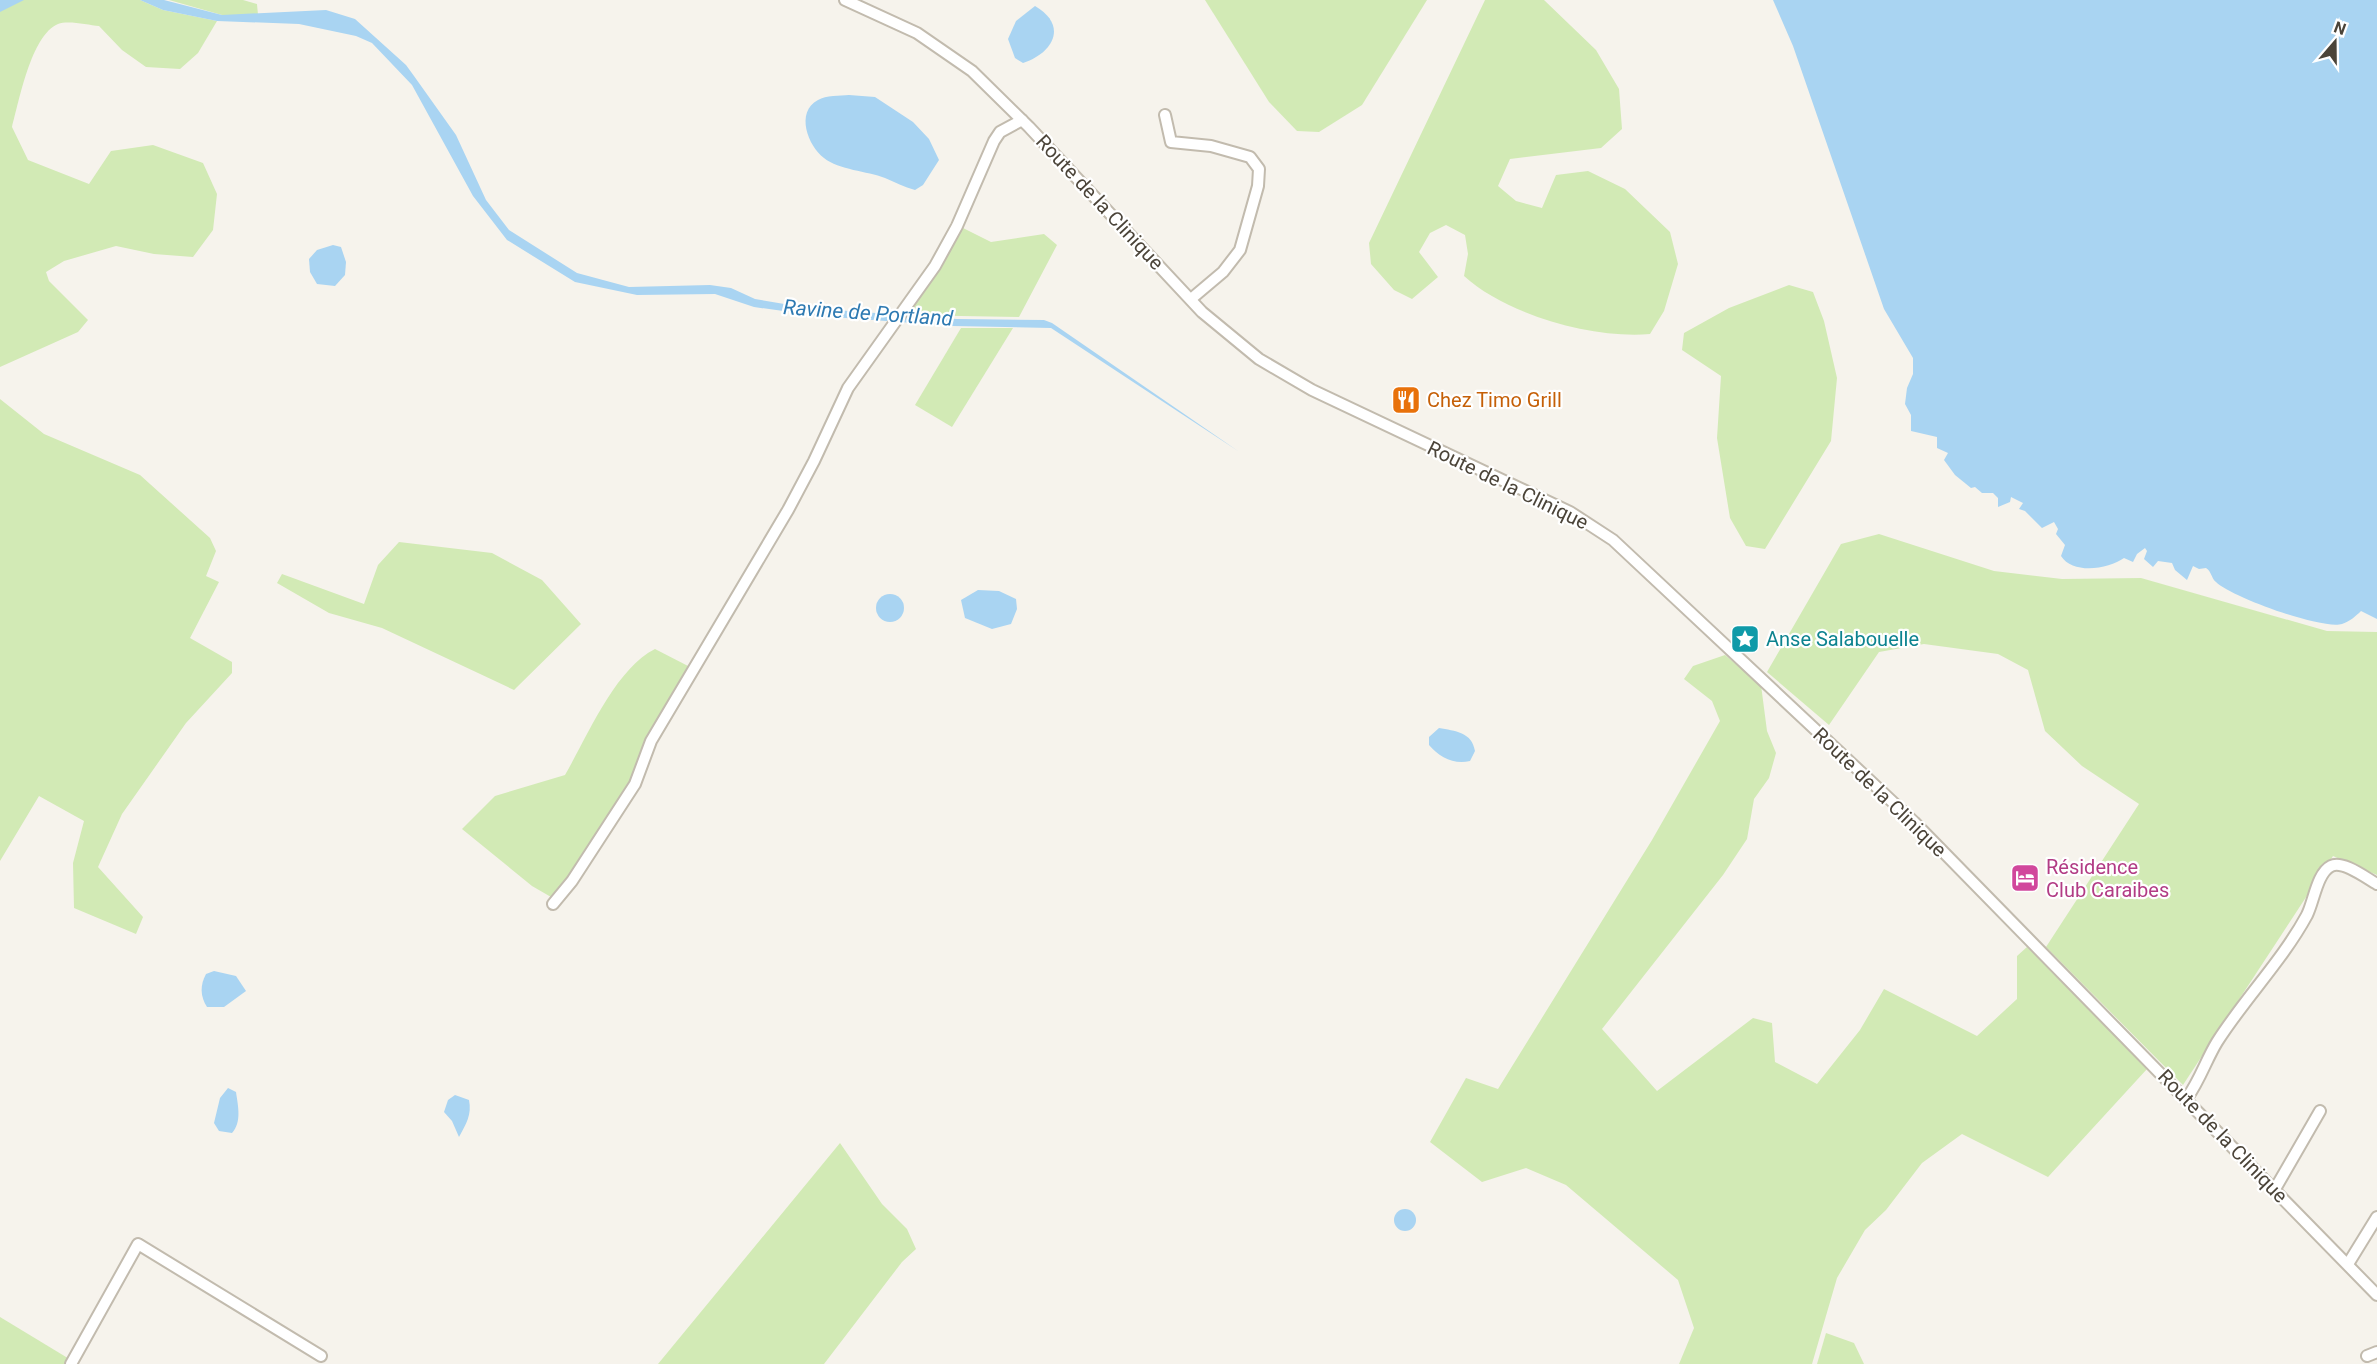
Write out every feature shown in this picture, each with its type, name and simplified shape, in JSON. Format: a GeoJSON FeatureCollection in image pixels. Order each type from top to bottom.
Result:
{"type":"FeatureCollection","features":[{"type":"Feature","properties":{"kind":"street","name":"Route de la Clinique"},"geometry":{"type":"LineString","coordinates":[[845,0],[928,40],[972,71],[1231,338],[1286,376],[1516,484],[1570,512],[1613,540],[1914,822],[2187,1098],[2377,1295]]}},
{"type":"Feature","properties":{"kind":"street"},"geometry":{"type":"LineString","coordinates":[[1165,115],[1171,142],[1211,146],[1250,157],[1259,169],[1258,186],[1240,250],[1223,272],[1191,299]]}},
{"type":"Feature","properties":{"kind":"street"},"geometry":{"type":"LineString","coordinates":[[553,904],[572,881],[635,784],[651,741],[788,510],[848,388],[935,266],[957,226],[994,141],[1000,132],[1022,120]]}},
{"type":"Feature","properties":{"kind":"street"},"geometry":{"type":"LineString","coordinates":[[2187,1098],[2198,1083],[2216,1044],[2253,996],[2307,914],[2322,876],[2329,867],[2336,865],[2347,868],[2377,884]]}},
{"type":"Feature","properties":{"kind":"street"},"geometry":{"type":"LineString","coordinates":[[2275,1189],[2320,1111]]}},
{"type":"Feature","properties":{"kind":"street"},"geometry":{"type":"LineString","coordinates":[[2348,1264],[2377,1217]]}},
{"type":"Feature","properties":{"kind":"street"},"geometry":{"type":"LineString","coordinates":[[71,1364],[138,1245],[321,1356]]}},
{"type":"Feature","properties":{"kind":"green space"},"geometry":{"type":"Polygon","coordinates":[[[20,0],[140,0],[163,10],[217,21],[198,53],[180,69],[146,67],[122,50],[99,26],[58,24],[40,41],[33,55],[12,127],[28,160],[89,184],[111,151],[153,145],[203,163],[217,194],[213,230],[193,257],[154,254],[116,246],[64,261],[46,272],[49,281],[88,320],[78,332],[0,367],[0,9],[20,0]]]}},
{"type":"Feature","properties":{"kind":"green space"},"geometry":{"type":"Polygon","coordinates":[[[169,0],[243,0],[257,4],[258,15],[222,15],[169,0]]]}},
{"type":"Feature","properties":{"kind":"green space"},"geometry":{"type":"Polygon","coordinates":[[[1205,0],[1427,0],[1362,105],[1319,132],[1297,131],[1269,102],[1205,0]]]}},
{"type":"Feature","properties":{"kind":"green space"},"geometry":{"type":"Polygon","coordinates":[[[1485,0],[1544,0],[1596,50],[1619,89],[1622,129],[1601,148],[1510,159],[1498,186],[1516,201],[1542,208],[1556,175],[1588,171],[1625,189],[1670,232],[1678,264],[1664,311],[1650,334],[1627,335],[1577,328],[1552,322],[1503,302],[1464,276],[1468,254],[1465,235],[1446,225],[1430,233],[1419,252],[1438,277],[1412,299],[1394,290],[1371,264],[1369,243],[1485,0]]]}},
{"type":"Feature","properties":{"kind":"green space"},"geometry":{"type":"Polygon","coordinates":[[[961,227],[991,242],[1044,234],[1057,245],[1019,317],[904,315],[961,227]]]}},
{"type":"Feature","properties":{"kind":"green space"},"geometry":{"type":"Polygon","coordinates":[[[1789,285],[1813,292],[1824,321],[1837,378],[1831,441],[1765,549],[1746,546],[1730,518],[1717,438],[1721,376],[1682,350],[1684,333],[1729,308],[1789,285]]]}},
{"type":"Feature","properties":{"kind":"green space"},"geometry":{"type":"Polygon","coordinates":[[[961,328],[1013,328],[952,427],[915,405],[961,328]]]}},
{"type":"Feature","properties":{"kind":"green space"},"geometry":{"type":"Polygon","coordinates":[[[0,399],[44,434],[140,475],[210,538],[216,551],[206,576],[219,582],[190,638],[232,662],[232,673],[186,723],[122,814],[98,867],[143,917],[136,934],[74,908],[73,863],[84,821],[39,796],[0,861],[0,399]]]}},
{"type":"Feature","properties":{"kind":"green space"},"geometry":{"type":"Polygon","coordinates":[[[1879,534],[1994,571],[2062,579],[2141,578],[2327,631],[2377,632],[2377,875],[2333,856],[2183,1085],[2046,947],[2139,804],[2082,766],[2045,731],[2028,670],[1998,654],[1924,644],[1879,652],[1829,725],[1767,672],[1841,544],[1879,534]]]}},
{"type":"Feature","properties":{"kind":"green space"},"geometry":{"type":"Polygon","coordinates":[[[399,542],[492,553],[542,580],[581,624],[514,690],[382,628],[329,613],[277,583],[282,574],[364,604],[378,565],[399,542]]]}},
{"type":"Feature","properties":{"kind":"green space"},"geometry":{"type":"Polygon","coordinates":[[[655,649],[690,667],[645,745],[631,779],[566,884],[551,897],[532,886],[462,829],[495,796],[565,775],[603,705],[615,688],[627,672],[655,649]]]}},
{"type":"Feature","properties":{"kind":"green space"},"geometry":{"type":"Polygon","coordinates":[[[1725,655],[1761,685],[1767,731],[1776,753],[1769,778],[1754,799],[1747,839],[1723,875],[1602,1029],[1657,1091],[1753,1018],[1772,1023],[1775,1062],[1817,1084],[1860,1030],[1884,989],[1977,1036],[2017,999],[2017,956],[2027,947],[2147,1069],[2048,1177],[1962,1134],[1922,1163],[1886,1210],[1865,1230],[1837,1278],[1812,1364],[1679,1364],[1694,1328],[1678,1280],[1566,1185],[1526,1168],[1482,1182],[1430,1142],[1466,1078],[1498,1089],[1652,840],[1720,721],[1712,701],[1684,679],[1693,666],[1725,655]]]}},
{"type":"Feature","properties":{"kind":"green space"},"geometry":{"type":"Polygon","coordinates":[[[840,1143],[882,1204],[907,1229],[916,1249],[902,1262],[824,1364],[658,1364],[840,1143]]]}},
{"type":"Feature","properties":{"kind":"green space"},"geometry":{"type":"Polygon","coordinates":[[[0,1317],[71,1360],[68,1364],[0,1364],[0,1317]]]}},
{"type":"Feature","properties":{"kind":"green space"},"geometry":{"type":"Polygon","coordinates":[[[1826,1333],[1854,1343],[1864,1364],[1817,1364],[1826,1333]]]}},
{"type":"Feature","properties":{"kind":"water"},"geometry":{"type":"Polygon","coordinates":[[[0,0],[24,0],[0,12],[0,0]]]}},
{"type":"Feature","properties":{"kind":"water","name":"Ravine de Portland"},"geometry":{"type":"Polygon","coordinates":[[[140,0],[164,0],[222,15],[326,10],[355,19],[406,65],[456,135],[486,200],[509,230],[577,273],[629,287],[710,285],[731,288],[755,299],[808,308],[957,319],[1044,320],[1052,323],[1238,451],[1051,328],[953,326],[819,316],[754,307],[715,294],[637,295],[575,282],[507,240],[473,196],[412,85],[372,43],[356,36],[299,24],[217,21],[163,10],[140,0]]]}},
{"type":"Feature","properties":{"kind":"water"},"geometry":{"type":"Polygon","coordinates":[[[1773,0],[2377,0],[2377,619],[2361,611],[2342,624],[2331,625],[2277,611],[2225,588],[2214,580],[2206,568],[2199,569],[2193,566],[2187,580],[2175,570],[2172,563],[2158,561],[2153,567],[2144,559],[2147,551],[2145,548],[2137,554],[2133,562],[2124,558],[2101,567],[2074,566],[2061,556],[2065,545],[2056,534],[2058,529],[2054,522],[2042,528],[2025,511],[2019,509],[2023,503],[2011,497],[2010,502],[1998,507],[1998,498],[1993,493],[1982,493],[1975,487],[1971,488],[1955,475],[1944,460],[1948,453],[1937,448],[1937,437],[1911,431],[1911,415],[1905,404],[1907,388],[1913,374],[1913,358],[1884,309],[1793,46],[1773,0]]]}},
{"type":"Feature","properties":{"kind":"water"},"geometry":{"type":"Polygon","coordinates":[[[1035,6],[1045,13],[1051,22],[1054,30],[1053,38],[1043,53],[1023,63],[1015,58],[1008,39],[1016,21],[1035,6]]]}},
{"type":"Feature","properties":{"kind":"water"},"geometry":{"type":"Polygon","coordinates":[[[849,95],[875,97],[913,122],[929,139],[939,160],[923,185],[915,190],[911,189],[878,176],[837,165],[818,153],[806,129],[807,112],[811,105],[821,98],[849,95]]]}},
{"type":"Feature","properties":{"kind":"water"},"geometry":{"type":"Polygon","coordinates":[[[333,245],[341,247],[346,262],[345,275],[335,286],[317,284],[310,272],[309,259],[317,250],[333,245]]]}},
{"type":"Feature","properties":{"kind":"water"},"geometry":{"type":"Polygon","coordinates":[[[978,590],[999,591],[1016,599],[1017,609],[1011,624],[992,629],[965,618],[961,600],[978,590]]]}},
{"type":"Feature","properties":{"kind":"water"},"geometry":{"type":"Polygon","coordinates":[[[890,594],[900,598],[904,608],[900,618],[890,622],[880,618],[876,608],[880,598],[890,594]]]}},
{"type":"Feature","properties":{"kind":"water"},"geometry":{"type":"Polygon","coordinates":[[[1439,728],[1467,736],[1475,751],[1470,761],[1453,761],[1442,756],[1429,745],[1429,737],[1439,728]]]}},
{"type":"Feature","properties":{"kind":"water"},"geometry":{"type":"Polygon","coordinates":[[[214,971],[236,976],[246,991],[224,1007],[207,1007],[202,995],[202,986],[206,974],[214,971]]]}},
{"type":"Feature","properties":{"kind":"water"},"geometry":{"type":"Polygon","coordinates":[[[228,1088],[236,1092],[238,1108],[237,1124],[232,1133],[219,1131],[214,1123],[220,1098],[228,1088]]]}},
{"type":"Feature","properties":{"kind":"water"},"geometry":{"type":"Polygon","coordinates":[[[455,1095],[469,1100],[470,1105],[468,1119],[459,1137],[452,1121],[444,1112],[448,1100],[455,1095]]]}},
{"type":"Feature","properties":{"kind":"water"},"geometry":{"type":"Polygon","coordinates":[[[1405,1209],[1415,1216],[1416,1220],[1409,1230],[1405,1231],[1395,1224],[1394,1220],[1401,1210],[1405,1209]]]}},
{"type":"Feature","properties":{"kind":"place","name":"Chez Timo Grill"},"geometry":{"type":"Point","coordinates":[1406,400]}},
{"type":"Feature","properties":{"kind":"place","name":"Anse Salabouelle"},"geometry":{"type":"Point","coordinates":[1745,639]}},
{"type":"Feature","properties":{"kind":"place","name":"Résidence Club Caraibes"},"geometry":{"type":"Point","coordinates":[2025,878]}}]}
